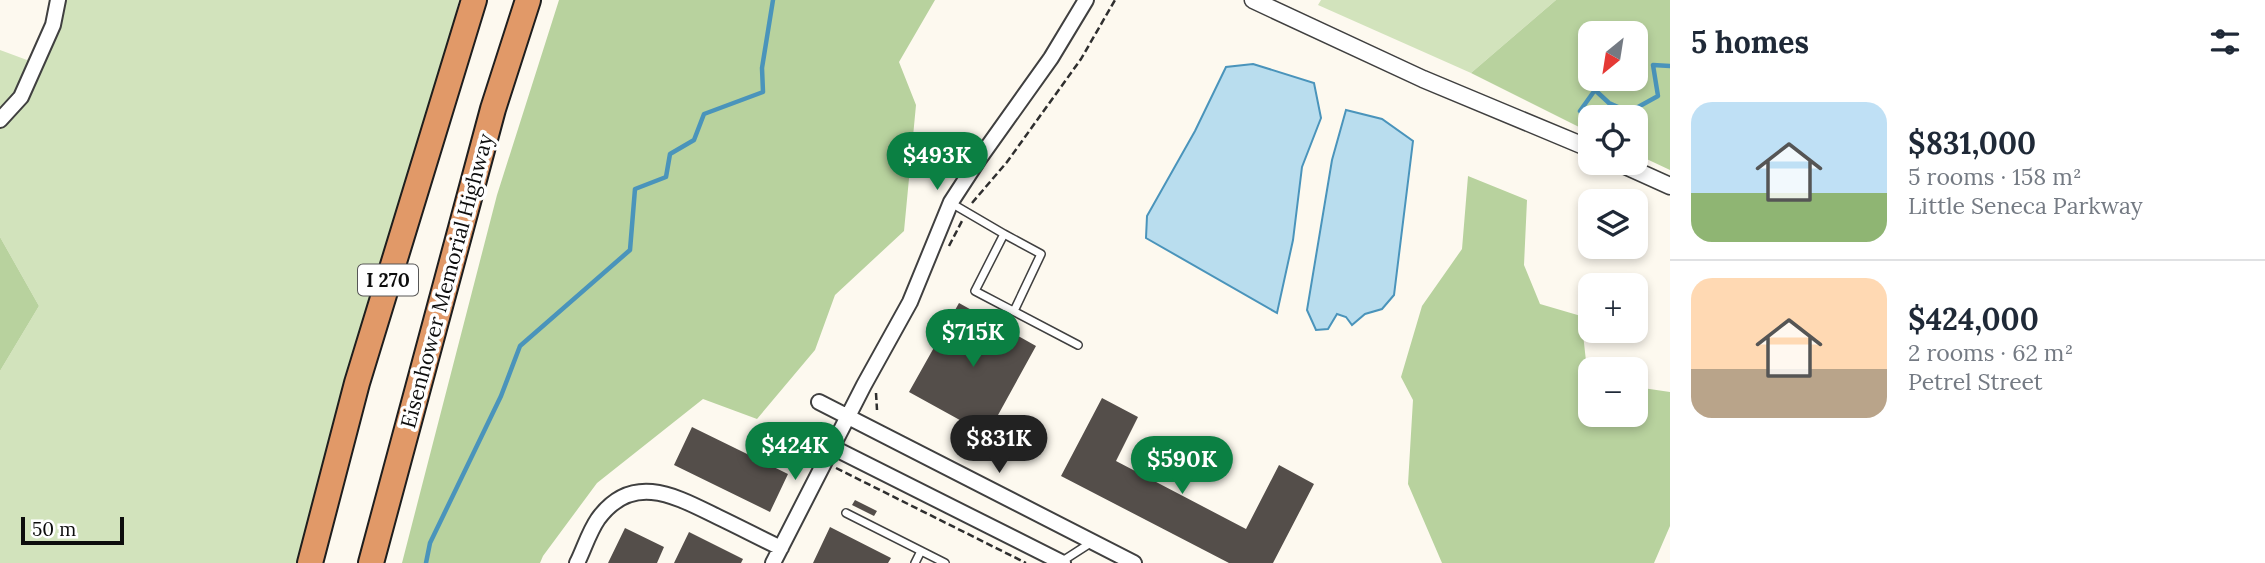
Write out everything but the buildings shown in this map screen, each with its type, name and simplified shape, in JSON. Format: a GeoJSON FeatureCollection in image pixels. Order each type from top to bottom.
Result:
{"type":"FeatureCollection","features":[{"type":"Feature","properties":{"kind":"highway","name":"I 270"},"geometry":{"type":"LineString","coordinates":[[310,563],[357,383],[474,0]]}},
{"type":"Feature","properties":{"kind":"highway","name":"Eisenhower Memorial Highway"},"geometry":{"type":"LineString","coordinates":[[371,563],[493,108],[528,0]]}},
{"type":"Feature","properties":{"kind":"street"},"geometry":{"type":"LineString","coordinates":[[0,120],[21,97],[53,25],[58,0]]}},
{"type":"Feature","properties":{"kind":"street"},"geometry":{"type":"LineString","coordinates":[[774,563],[832,447],[910,302],[951,202],[1051,58],[1086,0]]}},
{"type":"Feature","properties":{"kind":"street"},"geometry":{"type":"LineString","coordinates":[[1253,0],[1423,79],[1578,144]]}},
{"type":"Feature","properties":{"kind":"street"},"geometry":{"type":"LineString","coordinates":[[1646,175],[1670,186]]}},
{"type":"Feature","properties":{"kind":"street"},"geometry":{"type":"LineString","coordinates":[[819,402],[1134,563]]}},
{"type":"Feature","properties":{"kind":"street"},"geometry":{"type":"LineString","coordinates":[[802,432],[1061,563]]}},
{"type":"Feature","properties":{"kind":"street"},"geometry":{"type":"LineString","coordinates":[[577,563],[598,520],[625,496],[640,492],[659,492],[679,498],[781,548]]}},
{"type":"Feature","properties":{"kind":"lane"},"geometry":{"type":"LineString","coordinates":[[951,202],[1041,254],[1014,311]]}},
{"type":"Feature","properties":{"kind":"lane"},"geometry":{"type":"LineString","coordinates":[[1004,234],[975,291],[1078,345]]}},
{"type":"Feature","properties":{"kind":"lane"},"geometry":{"type":"LineString","coordinates":[[846,513],[945,563]]}},
{"type":"Feature","properties":{"kind":"lane"},"geometry":{"type":"LineString","coordinates":[[1061,563],[1092,542]]}},
{"type":"Feature","properties":{"kind":"lane"},"geometry":{"type":"LineString","coordinates":[[915,563],[921,551]]}},
{"type":"Feature","properties":{"kind":"path"},"geometry":{"type":"LineString","coordinates":[[948,248],[973,201],[1007,162],[1081,59],[1115,0]]}},
{"type":"Feature","properties":{"kind":"path"},"geometry":{"type":"LineString","coordinates":[[876,391],[877,410]]}},
{"type":"Feature","properties":{"kind":"path"},"geometry":{"type":"LineString","coordinates":[[824,463],[1026,563]]}},
{"type":"Feature","properties":{"kind":"green space"},"geometry":{"type":"Polygon","coordinates":[[[58,0],[459,0],[320,563],[0,563],[0,371],[39,306],[0,237],[0,50],[27,60],[53,25],[58,0]]]}},
{"type":"Feature","properties":{"kind":"green space"},"geometry":{"type":"Polygon","coordinates":[[[559,0],[935,0],[899,62],[916,105],[904,231],[835,295],[815,350],[757,419],[703,399],[597,483],[540,563],[402,563],[497,195],[559,0]]]}},
{"type":"Feature","properties":{"kind":"green space"},"geometry":{"type":"Polygon","coordinates":[[[1321,0],[1556,0],[1471,73],[1318,5],[1321,0]]]}},
{"type":"Feature","properties":{"kind":"green space"},"geometry":{"type":"Polygon","coordinates":[[[1556,0],[1670,0],[1670,170],[1648,160],[1648,105],[1578,105],[1578,126],[1471,73],[1556,0]]]}},
{"type":"Feature","properties":{"kind":"green space"},"geometry":{"type":"Polygon","coordinates":[[[1468,176],[1527,200],[1524,265],[1540,304],[1578,315],[1578,343],[1584,343],[1586,357],[1578,357],[1578,427],[1648,427],[1648,389],[1670,392],[1670,526],[1654,563],[1442,563],[1408,484],[1413,400],[1401,377],[1422,306],[1462,249],[1468,176]]]}},
{"type":"Feature","properties":{"kind":"green space"},"geometry":{"type":"Polygon","coordinates":[[[0,237],[39,306],[0,371],[0,237]]]}},
{"type":"Feature","properties":{"kind":"water"},"geometry":{"type":"Polygon","coordinates":[[[1253,64],[1314,83],[1321,118],[1302,167],[1293,240],[1277,313],[1146,238],[1147,216],[1195,131],[1226,67],[1253,64]]]}},
{"type":"Feature","properties":{"kind":"water"},"geometry":{"type":"Polygon","coordinates":[[[1346,110],[1382,119],[1413,141],[1394,295],[1382,309],[1365,314],[1352,325],[1346,317],[1337,314],[1328,329],[1316,330],[1307,310],[1332,160],[1346,110]]]}},
{"type":"Feature","properties":{"kind":"waterway"},"geometry":{"type":"LineString","coordinates":[[426,563],[430,543],[501,396],[520,346],[630,250],[635,189],[666,177],[670,154],[694,140],[704,114],[763,92],[762,68],[773,0]]}},
{"type":"Feature","properties":{"kind":"waterway"},"geometry":{"type":"LineString","coordinates":[[1642,105],[1658,96],[1653,65],[1670,66]]}},
{"type":"Feature","properties":{"kind":"waterway"},"geometry":{"type":"LineString","coordinates":[[1584,105],[1595,90],[1613,105]]}}]}
